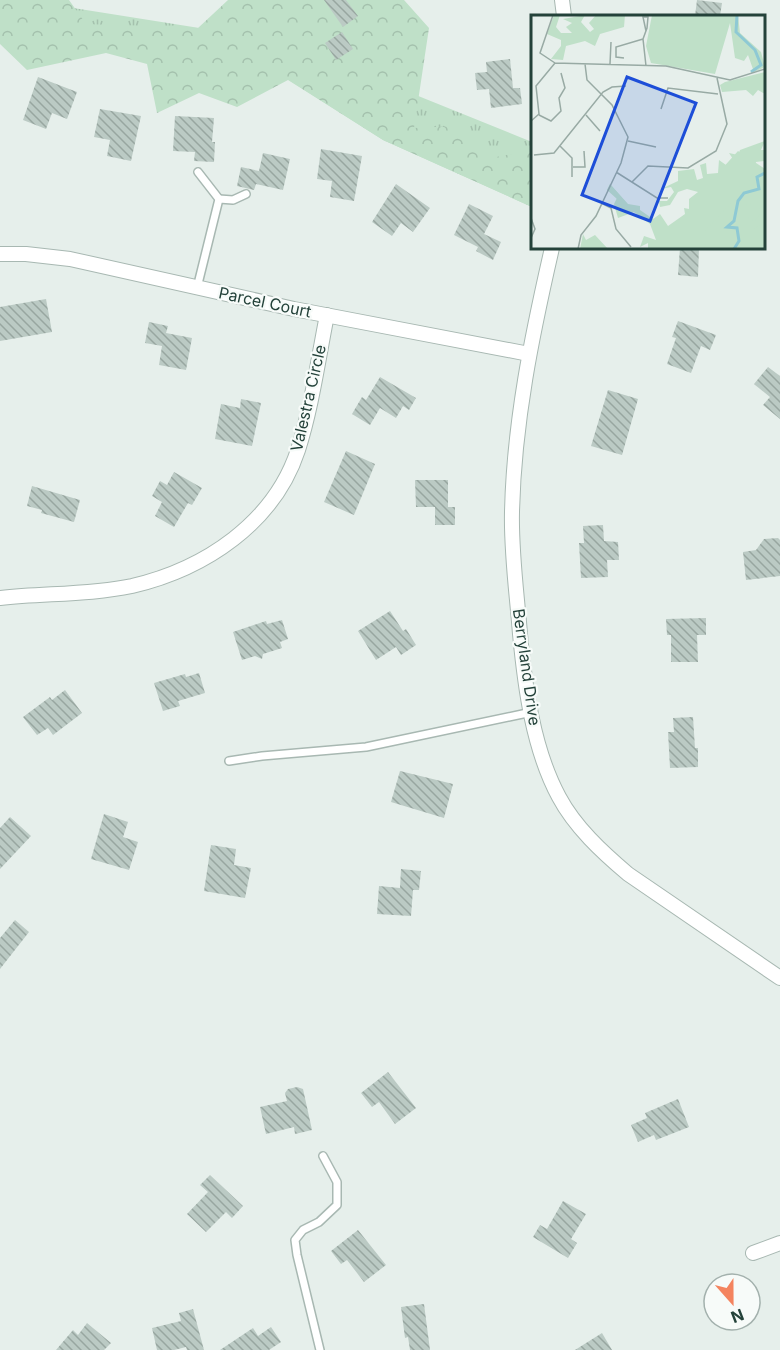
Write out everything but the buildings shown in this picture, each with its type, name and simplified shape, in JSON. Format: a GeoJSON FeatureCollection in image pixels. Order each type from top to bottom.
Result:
{"type":"FeatureCollection","features":[{"type":"Feature","properties":{"kind":"street"},"geometry":{"type":"LineString","coordinates":[[562,0],[564,15]]}},
{"type":"Feature","properties":{"kind":"street","name":"Berryland Drive"},"geometry":{"type":"LineString","coordinates":[[552,249],[520,409],[514,461],[512,514],[513,554],[524,671],[540,753],[558,796],[585,833],[628,874],[780,978]]}},
{"type":"Feature","properties":{"kind":"street","name":"Parcel Court"},"geometry":{"type":"LineString","coordinates":[[0,254],[26,254],[69,259],[327,315],[530,354]]}},
{"type":"Feature","properties":{"kind":"street","name":"Valestra Circle"},"geometry":{"type":"LineString","coordinates":[[0,598],[94,592],[131,586],[179,570],[213,553],[234,539],[270,503],[297,452],[305,424],[327,315]]}},
{"type":"Feature","properties":{"kind":"street"},"geometry":{"type":"LineString","coordinates":[[753,1253],[780,1243]]}},
{"type":"Feature","properties":{"kind":"lane"},"geometry":{"type":"LineString","coordinates":[[198,172],[219,199],[233,200],[246,195]]}},
{"type":"Feature","properties":{"kind":"lane"},"geometry":{"type":"LineString","coordinates":[[197,288],[219,199]]}},
{"type":"Feature","properties":{"kind":"lane"},"geometry":{"type":"LineString","coordinates":[[229,761],[366,747],[532,712]]}},
{"type":"Feature","properties":{"kind":"lane"},"geometry":{"type":"LineString","coordinates":[[320,1350],[295,1240],[303,1230],[319,1222],[337,1205],[337,1182],[323,1156]]}},
{"type":"Feature","properties":{"kind":"green space"},"geometry":{"type":"Polygon","coordinates":[[[0,0],[23,0],[282,41],[531,142],[531,207],[383,140],[259,61],[0,17],[0,0]]]}},
{"type":"Feature","properties":{"kind":"green space"},"geometry":{"type":"Polygon","coordinates":[[[0,0],[69,0],[86,24],[198,28],[228,0],[404,0],[429,28],[414,128],[458,126],[486,159],[531,150],[531,207],[383,140],[288,80],[237,107],[199,93],[157,113],[147,64],[106,53],[27,70],[0,44],[0,0]]]}}]}
